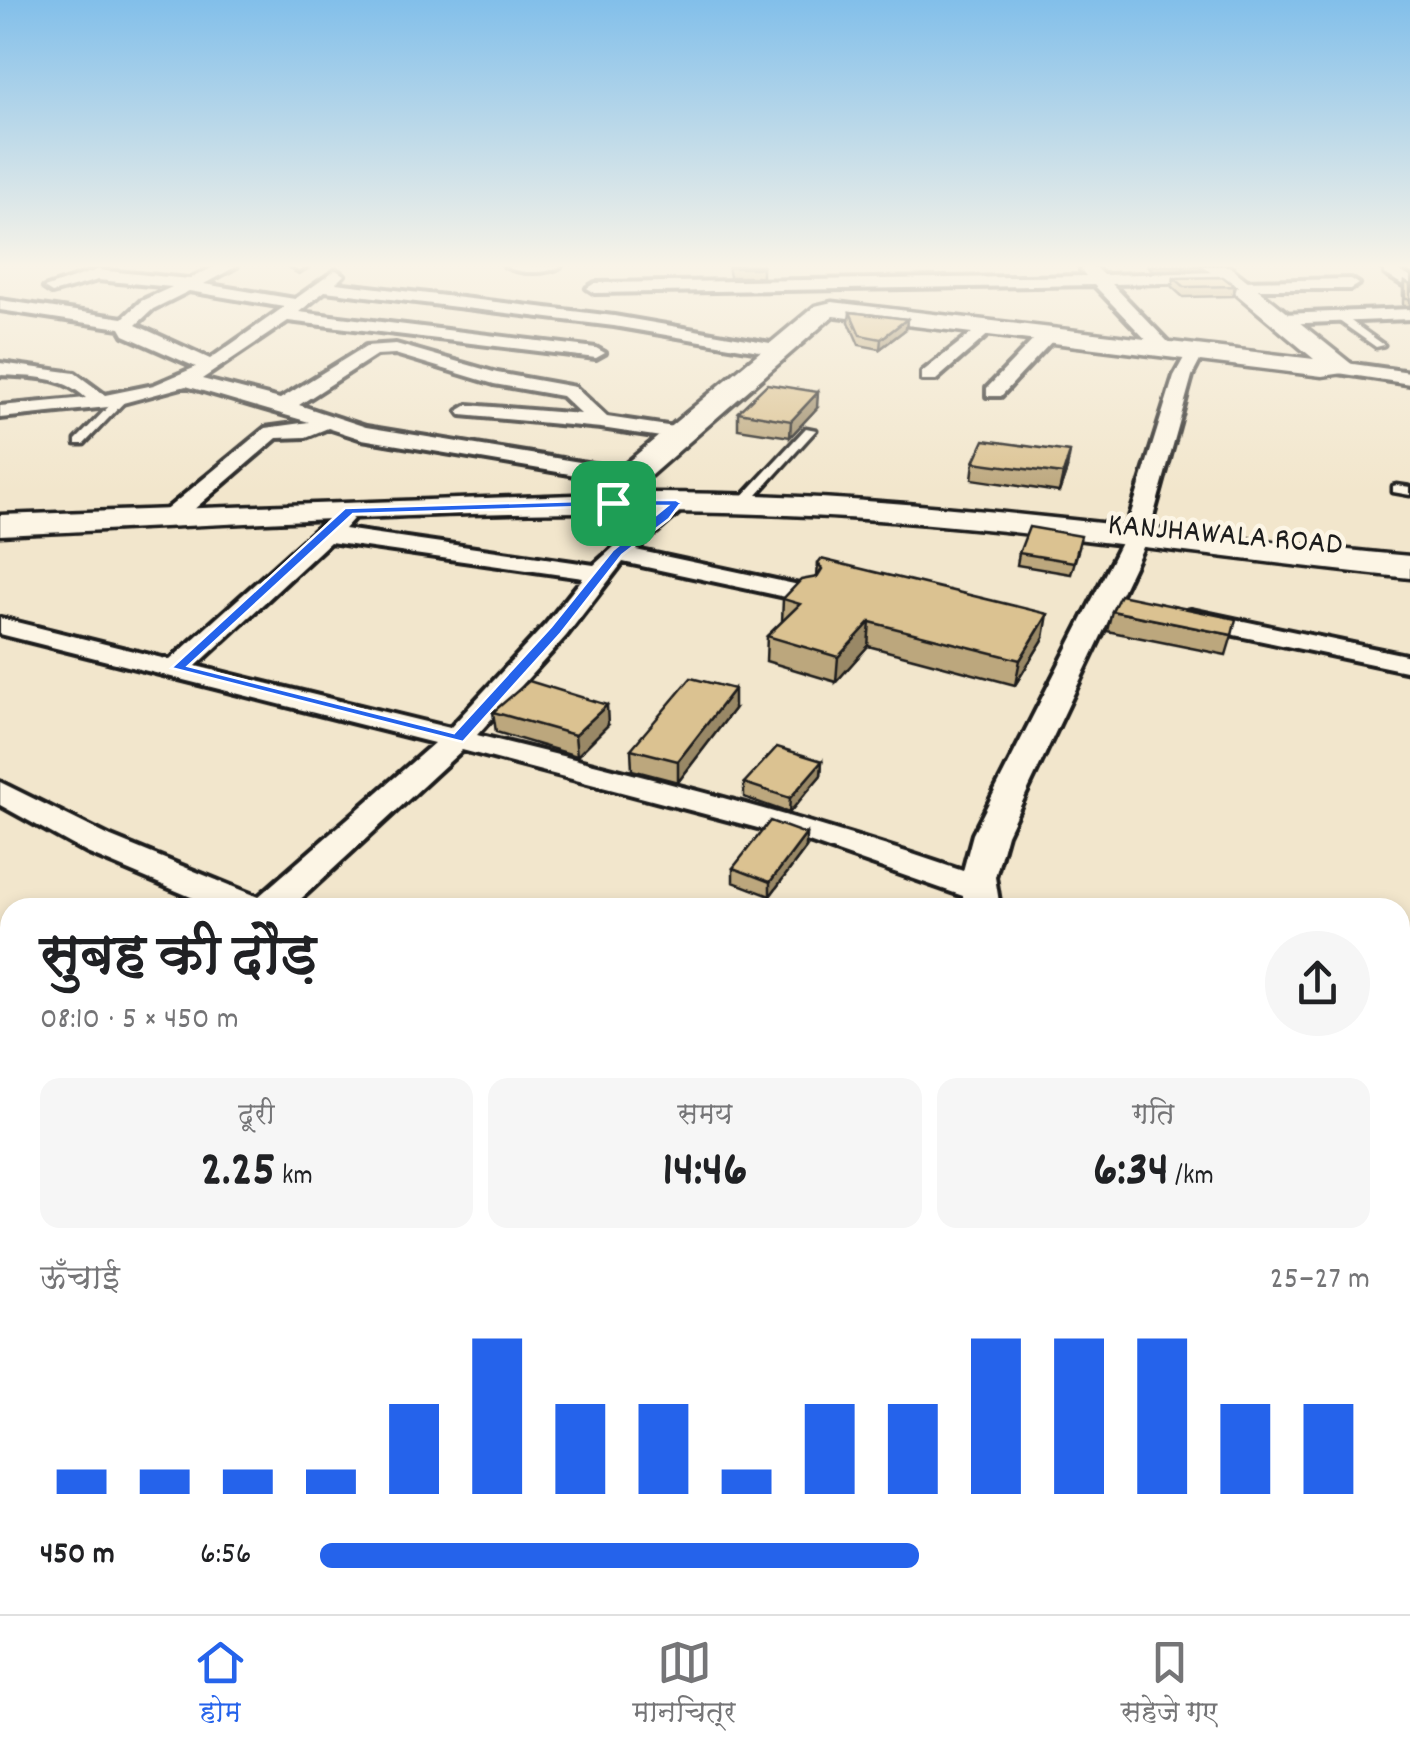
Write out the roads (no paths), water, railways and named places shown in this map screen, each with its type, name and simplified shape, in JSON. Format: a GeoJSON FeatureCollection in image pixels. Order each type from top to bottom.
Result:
{"type":"FeatureCollection","features":[{"type":"Feature","properties":{"kind":"main road"},"geometry":{"type":"LineString","coordinates":[[621,490],[791,341]]}},
{"type":"Feature","properties":{"kind":"main road"},"geometry":{"type":"LineString","coordinates":[[1113,341],[1338,368]]}},
{"type":"Feature","properties":{"kind":"main road"},"geometry":{"type":"LineString","coordinates":[[1307,341],[1338,368]]}},
{"type":"Feature","properties":{"kind":"main road","name":"KANJHAWALA ROAD"},"geometry":{"type":"LineString","coordinates":[[0,525],[170,518],[338,522],[621,490],[676,503],[872,509],[1410,554]]}},
{"type":"Feature","properties":{"kind":"main road","name":"KANJHAWALA ROAD"},"geometry":{"type":"LineString","coordinates":[[1137,533],[1410,566]]}},
{"type":"Feature","properties":{"kind":"street"},"geometry":{"type":"LineString","coordinates":[[154,341],[212,367]]}},
{"type":"Feature","properties":{"kind":"street"},"geometry":{"type":"LineString","coordinates":[[0,412],[122,399],[185,380],[212,367],[247,341]]}},
{"type":"Feature","properties":{"kind":"street"},"geometry":{"type":"LineString","coordinates":[[428,357],[450,341]]}},
{"type":"Feature","properties":{"kind":"street"},"geometry":{"type":"LineString","coordinates":[[513,341],[596,353]]}},
{"type":"Feature","properties":{"kind":"street"},"geometry":{"type":"LineString","coordinates":[[751,341],[782,350]]}},
{"type":"Feature","properties":{"kind":"street"},"geometry":{"type":"LineString","coordinates":[[929,376],[970,341]]}},
{"type":"Feature","properties":{"kind":"street"},"geometry":{"type":"LineString","coordinates":[[946,361],[996,369],[1038,341]]}},
{"type":"Feature","properties":{"kind":"street"},"geometry":{"type":"LineString","coordinates":[[1158,341],[1162,346]]}},
{"type":"Feature","properties":{"kind":"street"},"geometry":{"type":"LineString","coordinates":[[283,406],[372,350],[396,349],[494,378],[568,390],[601,422]]}},
{"type":"Feature","properties":{"kind":"street"},"geometry":{"type":"LineString","coordinates":[[0,626],[814,832],[981,898],[980,867],[990,834],[1137,533],[1184,376],[1196,351]]}},
{"type":"Feature","properties":{"kind":"street"},"geometry":{"type":"LineString","coordinates":[[1338,368],[1410,378]]}},
{"type":"Feature","properties":{"kind":"street"},"geometry":{"type":"LineString","coordinates":[[0,369],[76,378],[100,402]]}},
{"type":"Feature","properties":{"kind":"street"},"geometry":{"type":"LineString","coordinates":[[994,392],[996,369]]}},
{"type":"Feature","properties":{"kind":"street"},"geometry":{"type":"LineString","coordinates":[[185,380],[283,406],[362,433],[621,490]]}},
{"type":"Feature","properties":{"kind":"street"},"geometry":{"type":"LineString","coordinates":[[468,411],[601,422],[681,434]]}},
{"type":"Feature","properties":{"kind":"street"},"geometry":{"type":"LineString","coordinates":[[170,518],[272,432],[308,431],[324,422]]}},
{"type":"Feature","properties":{"kind":"street"},"geometry":{"type":"LineString","coordinates":[[279,898],[457,739],[556,630],[608,563],[676,503]]}},
{"type":"Feature","properties":{"kind":"street"},"geometry":{"type":"LineString","coordinates":[[178,668],[338,522],[804,593]]}},
{"type":"Feature","properties":{"kind":"street"},"geometry":{"type":"LineString","coordinates":[[1103,600],[1410,664]]}},
{"type":"Feature","properties":{"kind":"street"},"geometry":{"type":"LineString","coordinates":[[0,792],[99,845],[228,898]]}},
{"type":"Feature","properties":{"kind":"lane"},"geometry":{"type":"LineString","coordinates":[[1374,341],[1379,345]]}},
{"type":"Feature","properties":{"kind":"lane"},"geometry":{"type":"LineString","coordinates":[[80,442],[122,399]]}},
{"type":"Feature","properties":{"kind":"lane"},"geometry":{"type":"LineString","coordinates":[[742,503],[810,430]]}}]}
